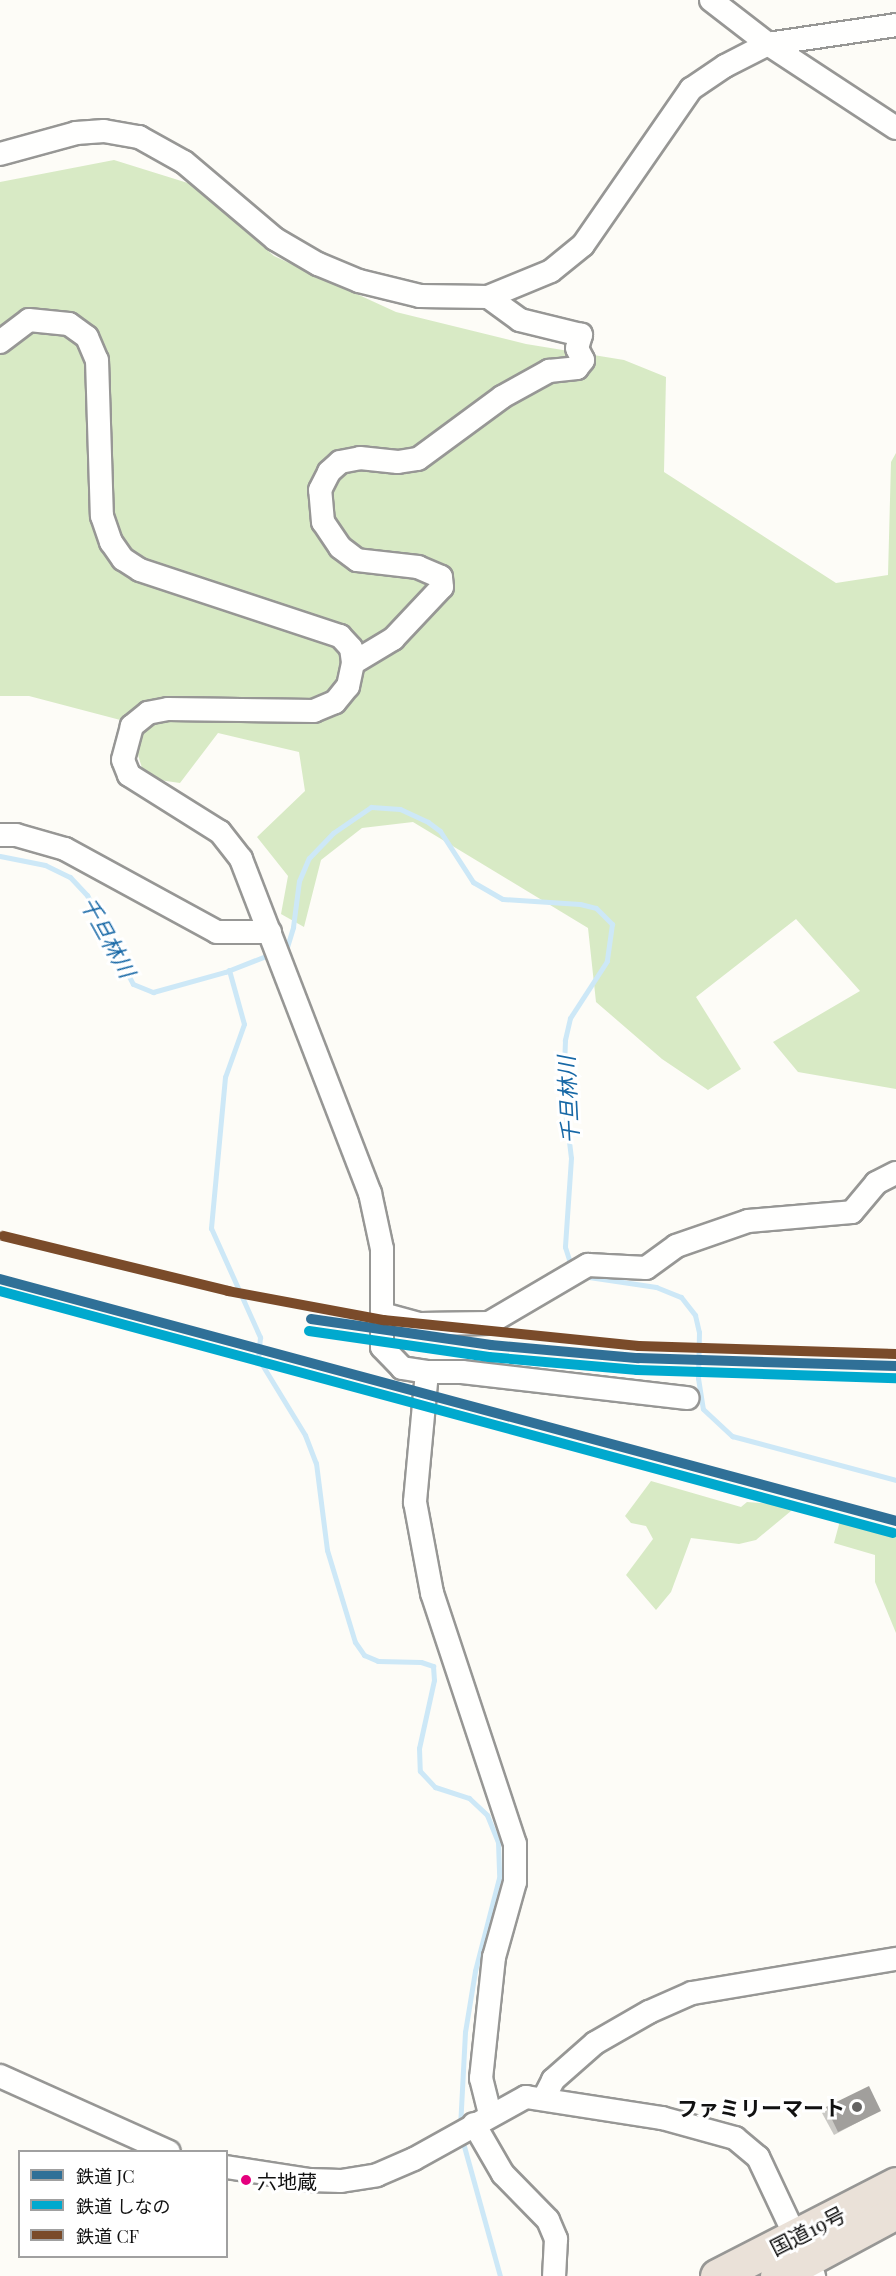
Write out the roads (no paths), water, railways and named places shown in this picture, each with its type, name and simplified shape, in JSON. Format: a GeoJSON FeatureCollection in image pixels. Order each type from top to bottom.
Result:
{"type":"FeatureCollection","features":[{"type":"Feature","properties":{"kind":"highway","name":"国道19号"},"geometry":{"type":"LineString","coordinates":[[717,2276],[805,2258],[896,2184]]}},
{"type":"Feature","properties":{"kind":"highway","name":"国道19号"},"geometry":{"type":"LineString","coordinates":[[777,2276],[805,2258],[896,2212]]}},
{"type":"Feature","properties":{"kind":"street"},"geometry":{"type":"LineString","coordinates":[[711,0],[768,44],[896,128]]}},
{"type":"Feature","properties":{"kind":"street"},"geometry":{"type":"LineString","coordinates":[[0,154],[76,133],[104,130],[139,137],[184,162],[275,239],[318,264],[359,281],[420,296],[488,297],[551,271],[582,245],[691,89],[725,66],[768,44],[896,25]]}},
{"type":"Feature","properties":{"kind":"street"},"geometry":{"type":"LineString","coordinates":[[353,663],[393,639],[442,587],[441,577],[418,567],[357,560],[340,547],[323,522],[320,489],[329,472],[340,462],[360,458],[398,462],[418,459],[502,398],[549,370],[577,368],[583,360],[577,348],[581,335],[520,320],[488,297]]}},
{"type":"Feature","properties":{"kind":"street"},"geometry":{"type":"LineString","coordinates":[[0,342],[29,320],[69,324],[87,337],[97,360],[102,516],[111,542],[123,559],[140,570],[340,636],[351,648],[353,663],[348,686],[334,702],[314,711],[168,709],[148,713],[132,726],[123,760],[129,775],[220,832],[241,860],[370,1193],[382,1249],[382,1347],[402,1368],[427,1372],[462,1372],[688,1398]]}},
{"type":"Feature","properties":{"kind":"street"},"geometry":{"type":"LineString","coordinates":[[0,835],[16,836],[65,849],[217,932],[271,936]]}},
{"type":"Feature","properties":{"kind":"street"},"geometry":{"type":"LineString","coordinates":[[382,1314],[420,1324],[489,1323],[588,1265],[646,1268],[676,1246],[748,1221],[852,1212],[876,1183],[896,1173]]}},
{"type":"Feature","properties":{"kind":"street"},"geometry":{"type":"LineString","coordinates":[[427,1372],[415,1502],[423,1548],[432,1593],[515,1844],[515,1882],[494,1957],[481,2078],[479,2121],[503,2174],[548,2220],[556,2239],[554,2276]]}},
{"type":"Feature","properties":{"kind":"street"},"geometry":{"type":"LineString","coordinates":[[544,2098],[553,2080],[595,2043],[649,2012],[692,1993],[896,1959]]}},
{"type":"Feature","properties":{"kind":"street"},"geometry":{"type":"LineString","coordinates":[[0,2076],[167,2150]]}},
{"type":"Feature","properties":{"kind":"street"},"geometry":{"type":"LineString","coordinates":[[228,2167],[276,2177],[341,2181],[377,2175],[450,2138],[517,2099],[544,2098],[662,2118],[735,2138],[758,2157],[805,2258]]}},
{"type":"Feature","properties":{"kind":"waterway","name":"千旦林川"},"geometry":{"type":"LineString","coordinates":[[282,949],[287,947],[293,927],[299,881],[309,858],[333,833],[371,807],[400,809],[428,822],[440,831],[473,882],[503,899],[580,904],[596,908],[612,924],[607,961],[570,1018],[565,1040],[563,1091],[571,1158],[565,1247],[572,1268]]}},
{"type":"Feature","properties":{"kind":"waterway","name":"千旦林川"},"geometry":{"type":"LineString","coordinates":[[0,856],[45,865],[70,877],[87,895],[133,984],[153,992],[225,972],[271,954]]}},
{"type":"Feature","properties":{"kind":"waterway"},"geometry":{"type":"LineString","coordinates":[[229,970],[244,1024],[225,1077],[211,1228],[260,1337],[258,1358],[305,1435],[316,1463],[327,1550],[355,1642],[364,1655],[378,1661],[421,1662],[433,1666],[434,1680],[419,1748],[420,1771],[435,1787],[469,1798],[487,1815],[498,1842],[499,1878],[475,1971],[465,2032],[460,2127]]}},
{"type":"Feature","properties":{"kind":"waterway","name":"千旦林川"},"geometry":{"type":"LineString","coordinates":[[582,1276],[656,1287],[681,1297],[695,1315],[699,1332],[698,1378],[703,1409],[732,1436],[896,1480]]}},
{"type":"Feature","properties":{"kind":"waterway"},"geometry":{"type":"LineString","coordinates":[[462,2139],[500,2276]]}},
{"type":"Feature","properties":{"kind":"rail line","name":"CF"},"geometry":{"type":"LineString","coordinates":[[3,1236],[228,1291],[383,1320],[639,1346],[896,1354]]}},
{"type":"Feature","properties":{"kind":"rail line","name":"JC"},"geometry":{"type":"LineString","coordinates":[[0,1279],[896,1521]]}},
{"type":"Feature","properties":{"kind":"rail line","name":"しなの"},"geometry":{"type":"LineString","coordinates":[[0,1291],[893,1533]]}},
{"type":"Feature","properties":{"kind":"rail line","name":"JC"},"geometry":{"type":"LineString","coordinates":[[311,1319],[491,1345],[638,1358],[896,1366]]}},
{"type":"Feature","properties":{"kind":"rail line","name":"しなの"},"geometry":{"type":"LineString","coordinates":[[309,1331],[489,1357],[637,1370],[896,1378]]}},
{"type":"Feature","properties":{"kind":"place","name":"ファミリーマート"},"geometry":{"type":"Point","coordinates":[857,2107]}},
{"type":"Feature","properties":{"kind":"place","name":"六地蔵"},"geometry":{"type":"Point","coordinates":[246,2180]}}]}
